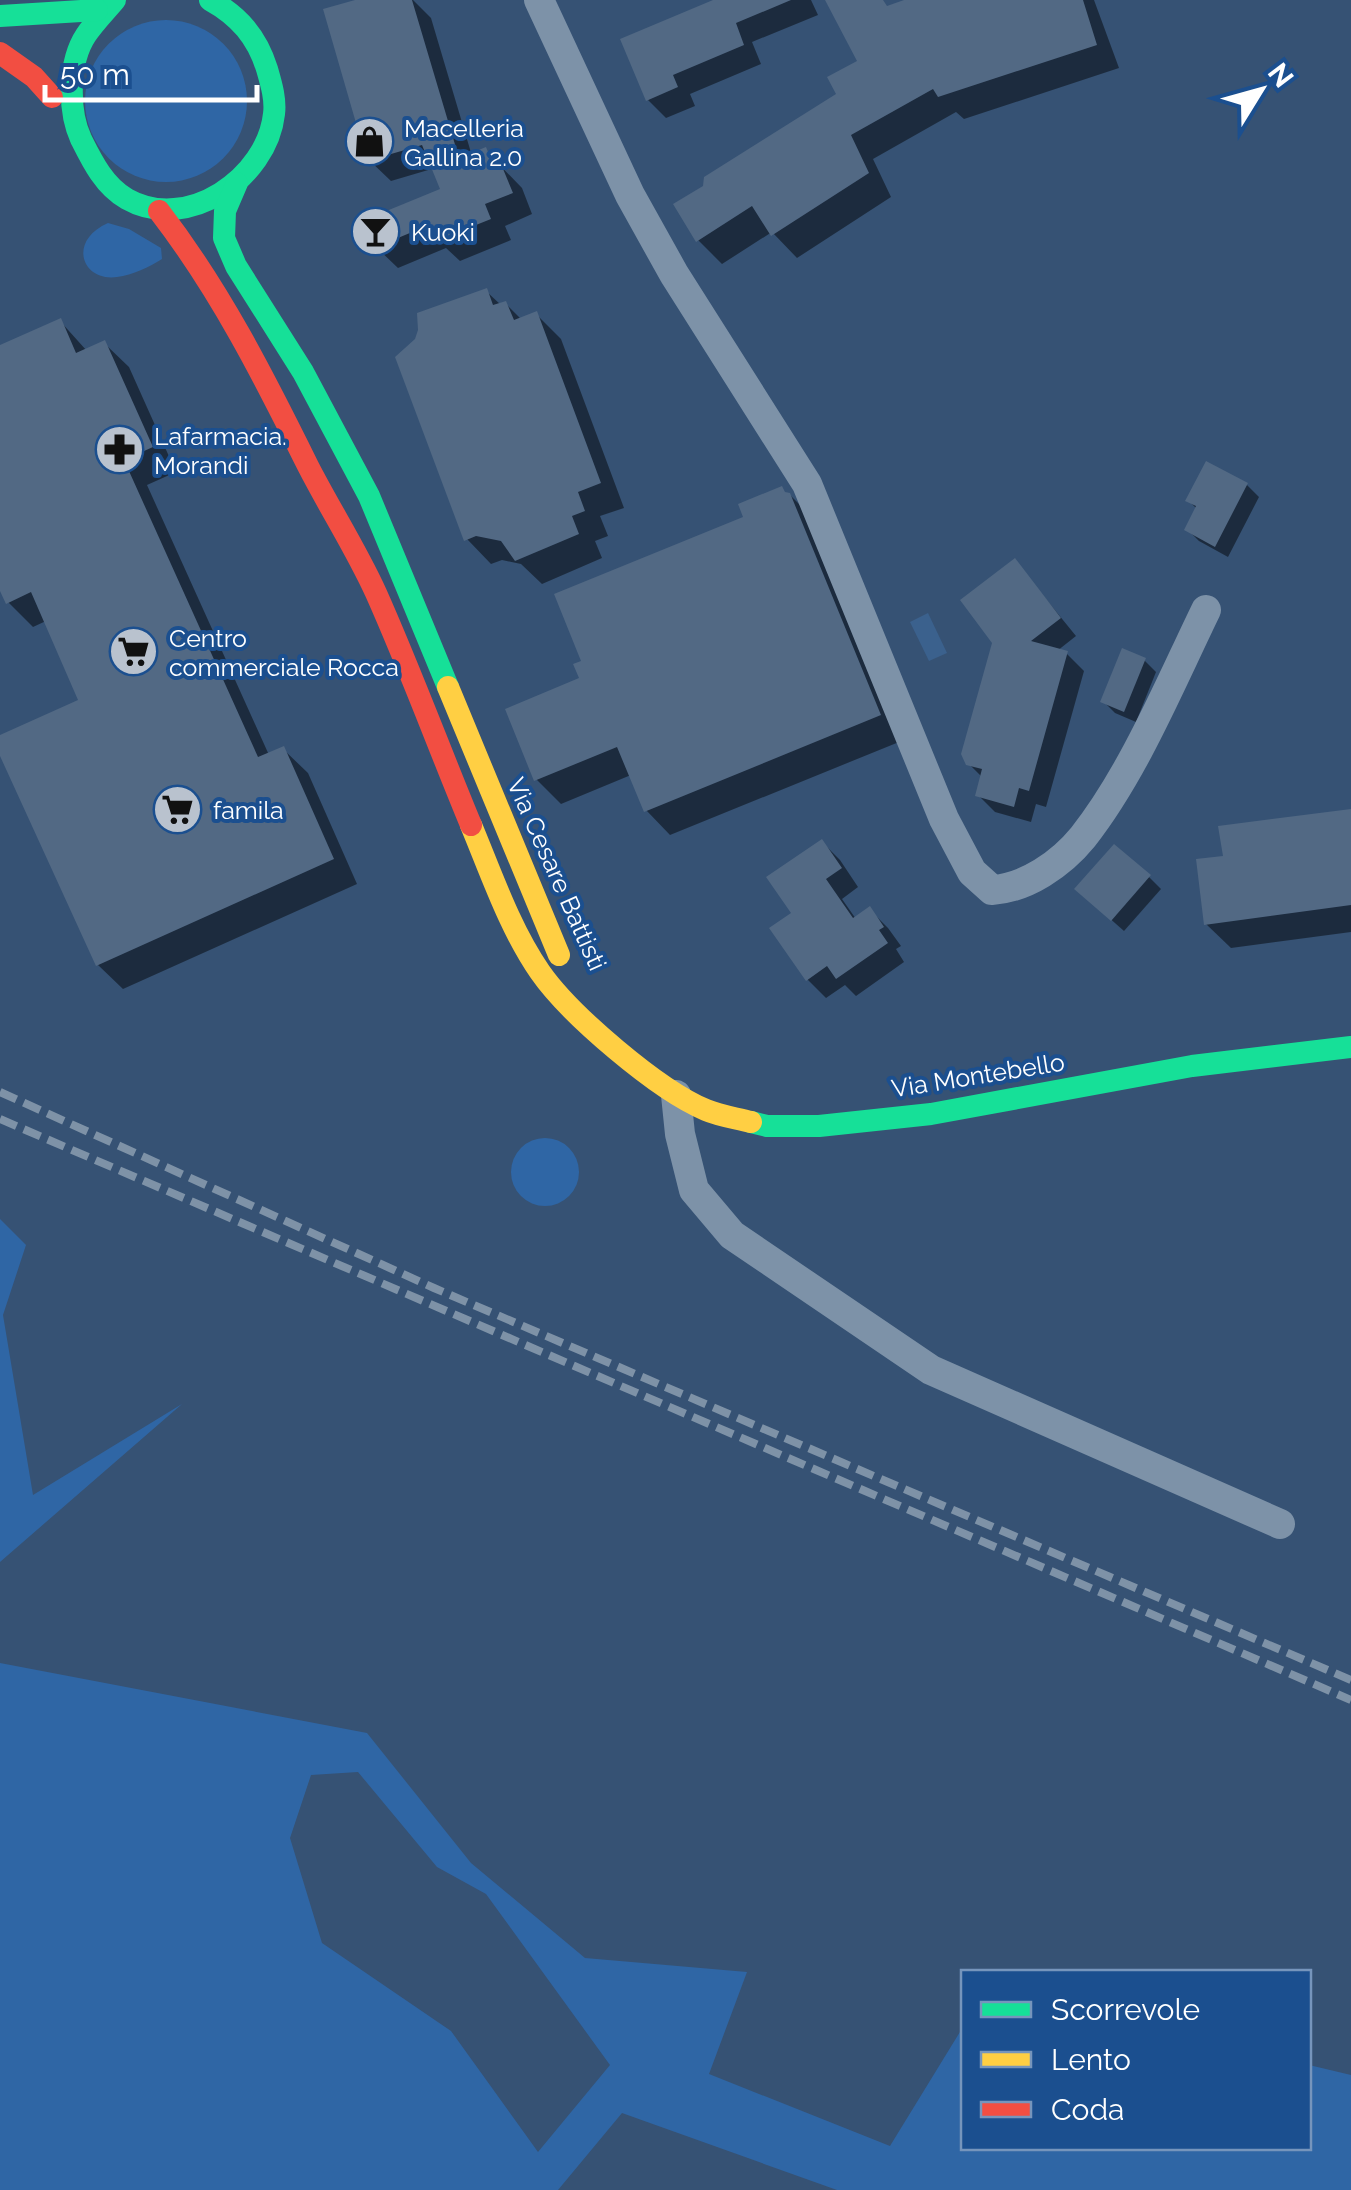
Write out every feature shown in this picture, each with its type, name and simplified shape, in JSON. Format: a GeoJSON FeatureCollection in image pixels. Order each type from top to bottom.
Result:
{"type":"FeatureCollection","features":[{"type":"Feature","properties":{"kind":"street"},"geometry":{"type":"LineString","coordinates":[[106,5],[78,27],[64,48],[55,72],[54,125],[64,152],[80,174],[128,206],[159,212],[200,204],[237,183],[255,162],[268,137],[276,106],[266,60],[252,34],[228,6],[210,0]]}},
{"type":"Feature","properties":{"kind":"street"},"geometry":{"type":"LineString","coordinates":[[539,0],[630,195],[674,274],[807,484],[944,819],[972,872],[992,890],[1013,888],[1052,866],[1082,839],[1115,789],[1206,610]]}},
{"type":"Feature","properties":{"kind":"street"},"geometry":{"type":"LineString","coordinates":[[0,16],[106,5]]}},
{"type":"Feature","properties":{"kind":"street"},"geometry":{"type":"LineString","coordinates":[[0,53],[34,77],[52,97]]}},
{"type":"Feature","properties":{"kind":"street","name":"Via Cesare Battisti"},"geometry":{"type":"LineString","coordinates":[[237,183],[225,211],[224,238],[236,266],[303,372],[369,496],[556,950],[582,998],[636,1066]]}},
{"type":"Feature","properties":{"kind":"street","name":"Via Cesare Battisti"},"geometry":{"type":"LineString","coordinates":[[159,212],[191,252],[247,344],[324,498],[350,540],[520,937],[540,971],[578,1016],[636,1066]]}},
{"type":"Feature","properties":{"kind":"street","name":"Via Montebello"},"geometry":{"type":"LineString","coordinates":[[636,1066],[708,1111],[768,1126],[818,1126],[931,1114],[1192,1066],[1346,1046]]}},
{"type":"Feature","properties":{"kind":"street"},"geometry":{"type":"LineString","coordinates":[[676,1094],[680,1134],[694,1190],[732,1235],[931,1370],[1280,1524]]}},
{"type":"Feature","properties":{"kind":"shaded area"},"geometry":{"type":"Polygon","coordinates":[[[166,20],[197,26],[223,44],[241,70],[247,101],[241,132],[223,158],[197,176],[166,182],[135,176],[109,158],[91,132],[85,101],[91,70],[109,44],[135,26],[166,20]]]}},
{"type":"Feature","properties":{"kind":"shaded area"},"geometry":{"type":"Polygon","coordinates":[[[108,223],[129,229],[161,248],[162,259],[123,276],[95,273],[84,259],[84,249],[95,231],[108,223]]]}},
{"type":"Feature","properties":{"kind":"shaded area"},"geometry":{"type":"Polygon","coordinates":[[[928,613],[947,653],[929,661],[910,622],[928,613]]]}},
{"type":"Feature","properties":{"kind":"shaded area"},"geometry":{"type":"Polygon","coordinates":[[[545,1138],[569,1148],[579,1172],[569,1196],[545,1206],[521,1196],[511,1172],[521,1148],[545,1138]]]}},
{"type":"Feature","properties":{"kind":"shaded area"},"geometry":{"type":"Polygon","coordinates":[[[0,1219],[26,1245],[3,1315],[33,1495],[182,1404],[0,1562],[0,1219]]]}},
{"type":"Feature","properties":{"kind":"shaded area"},"geometry":{"type":"Polygon","coordinates":[[[0,1663],[367,1733],[471,1863],[585,1958],[747,1972],[709,2074],[890,2146],[961,2030],[961,2150],[1311,2150],[1311,2065],[1351,2075],[1351,2190],[837,2190],[622,2113],[558,2190],[0,2190],[0,1663]],[[358,1772],[311,1775],[290,1838],[322,1943],[451,2031],[538,2152],[610,2065],[486,1894],[437,1867],[358,1772]]]}},
{"type":"Feature","properties":{"kind":"building"},"geometry":{"type":"Polygon","coordinates":[[[355,0],[412,0],[459,158],[486,147],[494,167],[501,164],[513,193],[485,204],[491,219],[436,241],[429,225],[374,248],[362,221],[440,189],[422,145],[367,161],[323,9],[355,0]]]}},
{"type":"Feature","properties":{"kind":"building"},"geometry":{"type":"Polygon","coordinates":[[[713,0],[791,0],[736,23],[744,45],[673,75],[678,87],[646,101],[620,39],[713,0]]]}},
{"type":"Feature","properties":{"kind":"building"},"geometry":{"type":"Polygon","coordinates":[[[825,0],[883,0],[887,6],[904,0],[1083,0],[1097,45],[938,97],[933,89],[851,135],[869,173],[771,236],[752,206],[696,242],[673,204],[703,186],[704,177],[836,94],[827,77],[857,61],[825,0]]]}},
{"type":"Feature","properties":{"kind":"building"},"geometry":{"type":"Polygon","coordinates":[[[487,288],[493,305],[506,301],[514,320],[537,311],[601,483],[578,492],[585,511],[572,516],[579,534],[515,561],[501,541],[476,536],[464,541],[395,357],[415,339],[417,313],[487,288]]]}},
{"type":"Feature","properties":{"kind":"building","name":"Centro commerciale Rocca"},"geometry":{"type":"Polygon","coordinates":[[[61,318],[76,353],[105,340],[153,447],[124,460],[258,757],[284,746],[334,859],[96,966],[0,756],[0,735],[78,700],[31,592],[6,604],[0,591],[0,345],[61,318]]]}},
{"type":"Feature","properties":{"kind":"building"},"geometry":{"type":"Polygon","coordinates":[[[1206,461],[1248,483],[1215,547],[1184,530],[1196,506],[1185,501],[1206,461]]]}},
{"type":"Feature","properties":{"kind":"building"},"geometry":{"type":"Polygon","coordinates":[[[782,486],[790,493],[881,715],[644,812],[617,747],[534,781],[505,709],[579,678],[573,664],[581,661],[554,594],[743,517],[738,504],[782,486]]]}},
{"type":"Feature","properties":{"kind":"building"},"geometry":{"type":"Polygon","coordinates":[[[1015,558],[1061,618],[1031,641],[1068,651],[1029,791],[1019,788],[1014,807],[975,796],[982,769],[966,765],[961,754],[992,643],[960,600],[1015,558]]]}},
{"type":"Feature","properties":{"kind":"building"},"geometry":{"type":"Polygon","coordinates":[[[1122,648],[1146,658],[1124,712],[1100,702],[1122,648]]]}},
{"type":"Feature","properties":{"kind":"building"},"geometry":{"type":"Polygon","coordinates":[[[1351,809],[1351,905],[1204,925],[1196,859],[1223,856],[1218,826],[1351,809]]]}},
{"type":"Feature","properties":{"kind":"building"},"geometry":{"type":"Polygon","coordinates":[[[822,839],[842,868],[826,879],[853,918],[870,906],[884,927],[879,930],[888,943],[836,979],[827,966],[806,981],[769,928],[791,913],[766,877],[822,839]]]}},
{"type":"Feature","properties":{"kind":"building"},"geometry":{"type":"Polygon","coordinates":[[[1114,844],[1151,875],[1111,921],[1074,889],[1114,844]]]}},
{"type":"Feature","properties":{"kind":"railway"},"geometry":{"type":"LineString","coordinates":[[0,1092],[434,1288],[1351,1680]]}},
{"type":"Feature","properties":{"kind":"railway"},"geometry":{"type":"LineString","coordinates":[[0,1119],[1351,1700]]}},
{"type":"Feature","properties":{"kind":"traffic: fast"},"geometry":{"type":"LineString","coordinates":[[115,0],[86,35],[76,59],[72,87],[77,128],[100,172],[119,194],[150,208],[174,209],[198,204],[240,178],[257,159],[274,114],[272,85],[258,47],[238,20],[210,0]]}},
{"type":"Feature","properties":{"kind":"traffic: fast"},"geometry":{"type":"LineString","coordinates":[[0,16],[97,10]]}},
{"type":"Feature","properties":{"kind":"traffic: fast"},"geometry":{"type":"LineString","coordinates":[[237,183],[225,211],[224,238],[236,266],[303,372],[369,496],[448,687]]}},
{"type":"Feature","properties":{"kind":"traffic: fast"},"geometry":{"type":"LineString","coordinates":[[751,1122],[767,1126],[819,1126],[931,1114],[1192,1066],[1351,1047]]}},
{"type":"Feature","properties":{"kind":"traffic: slow"},"geometry":{"type":"LineString","coordinates":[[448,687],[559,955]]}},
{"type":"Feature","properties":{"kind":"traffic: slow"},"geometry":{"type":"LineString","coordinates":[[471,825],[519,938],[540,972],[572,1009],[616,1050],[686,1100],[706,1110],[751,1122]]}},
{"type":"Feature","properties":{"kind":"traffic: jam"},"geometry":{"type":"LineString","coordinates":[[0,53],[34,77],[52,97]]}},
{"type":"Feature","properties":{"kind":"traffic: jam"},"geometry":{"type":"LineString","coordinates":[[159,211],[240,335],[368,577],[471,825]]}},
{"type":"Feature","properties":{"kind":"place","name":"Macelleria Gallina 2.0"},"geometry":{"type":"Point","coordinates":[369,142]}},
{"type":"Feature","properties":{"kind":"place","name":"Kuoki"},"geometry":{"type":"Point","coordinates":[376,232]}},
{"type":"Feature","properties":{"kind":"place","name":"Lafarmacia. Morandi"},"geometry":{"type":"Point","coordinates":[119,450]}},
{"type":"Feature","properties":{"kind":"place","name":"Centro commerciale Rocca"},"geometry":{"type":"Point","coordinates":[134,652]}},
{"type":"Feature","properties":{"kind":"place","name":"famila"},"geometry":{"type":"Point","coordinates":[178,810]}}]}
